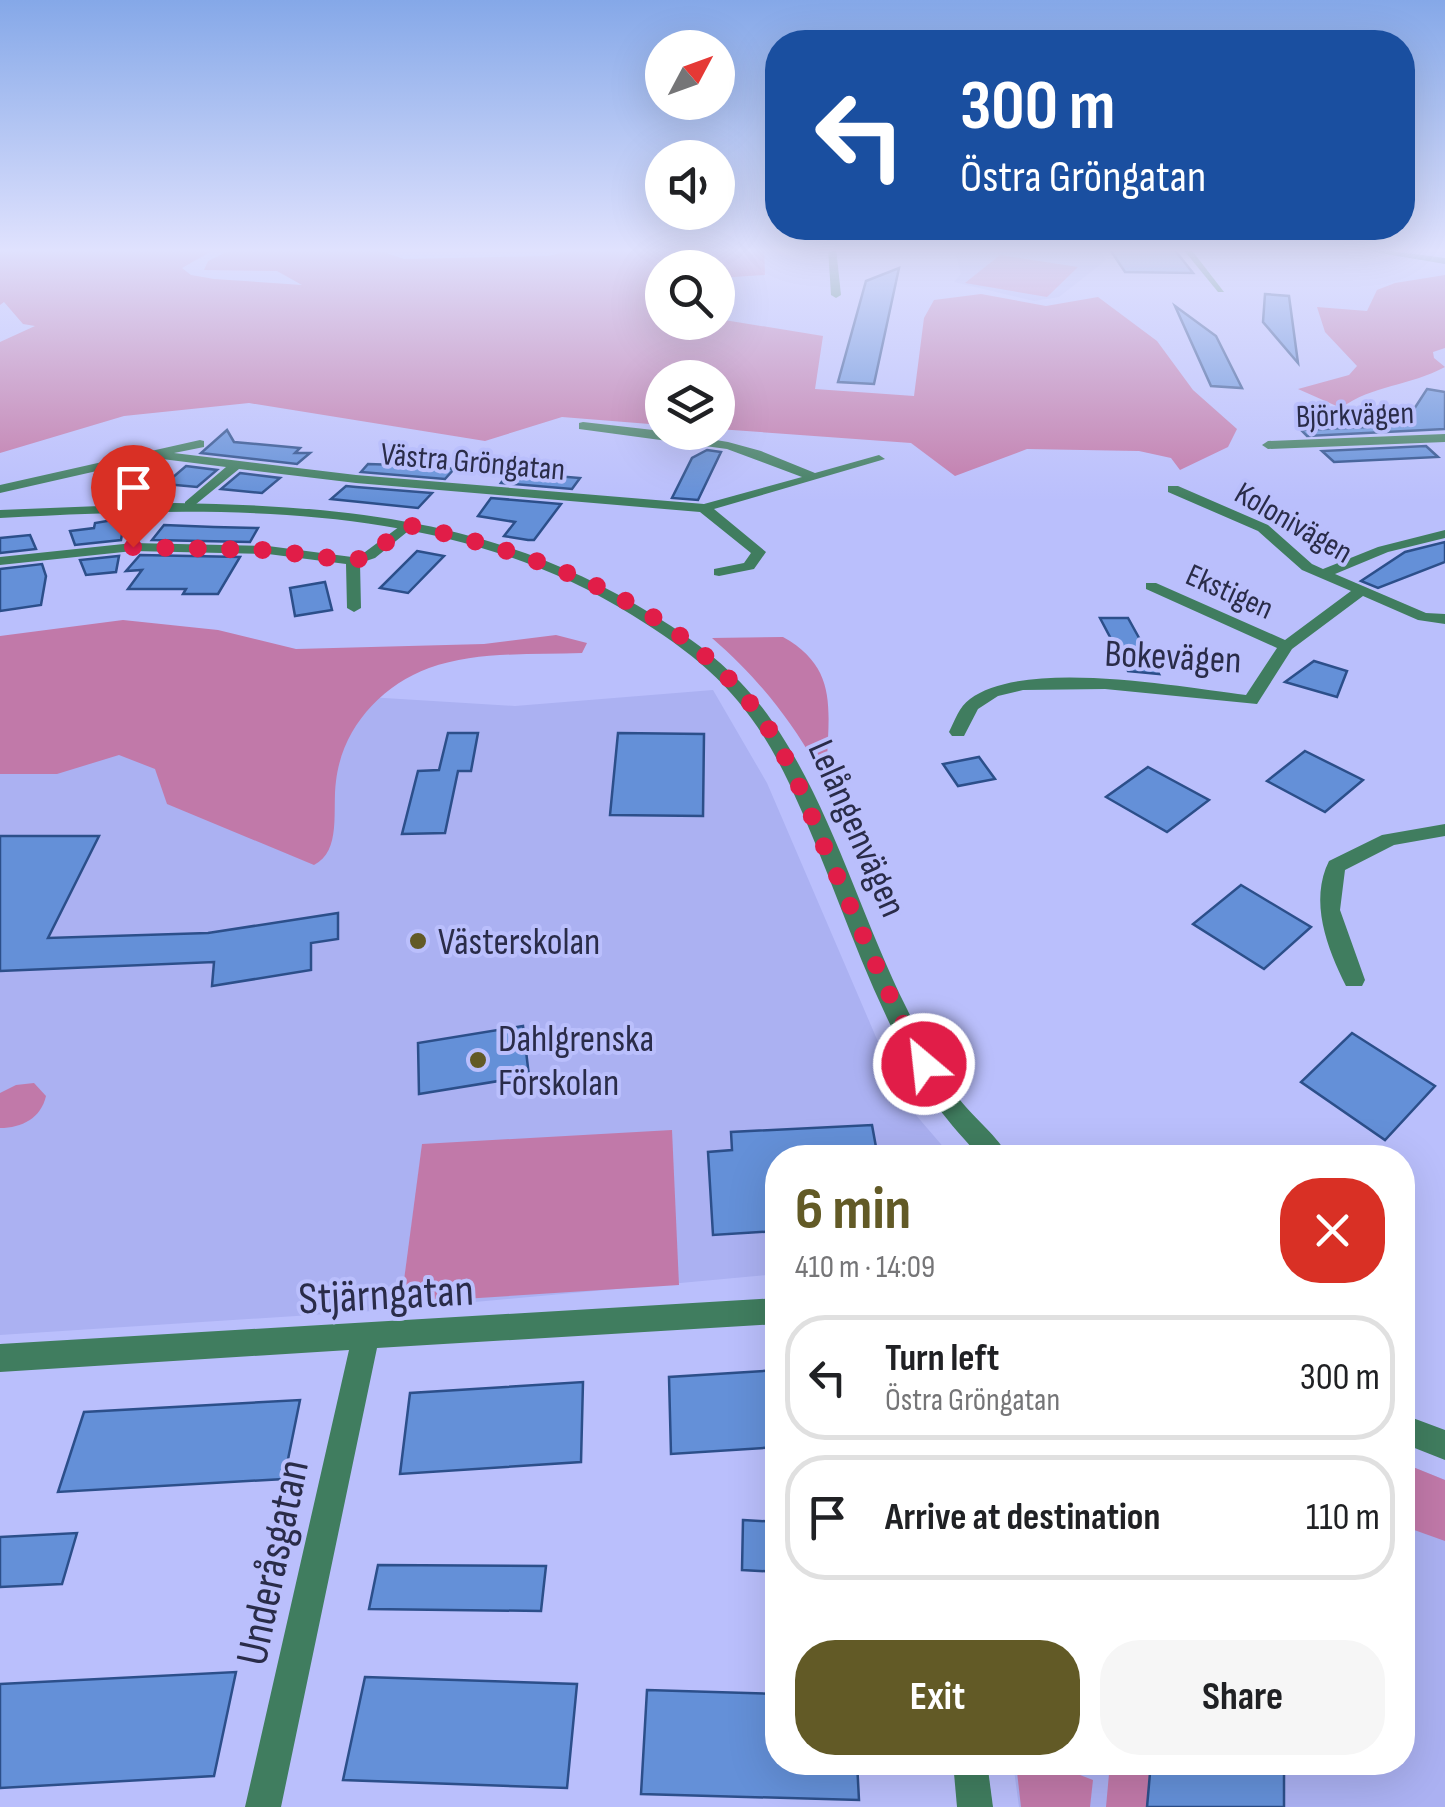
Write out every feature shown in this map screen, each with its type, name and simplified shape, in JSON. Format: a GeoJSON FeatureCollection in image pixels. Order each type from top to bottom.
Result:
{"type":"FeatureCollection","features":[{"type":"Feature","properties":{"kind":"street"},"geometry":{"type":"LineString","coordinates":[[582,426],[691,436],[791,465],[812,476]]}},
{"type":"Feature","properties":{"kind":"street","name":"Björkvägen"},"geometry":{"type":"LineString","coordinates":[[1268,444],[1445,438]]}},
{"type":"Feature","properties":{"kind":"street","name":"Västra Gröngatan"},"geometry":{"type":"LineString","coordinates":[[0,489],[200,444]]}},
{"type":"Feature","properties":{"kind":"street","name":"Västra Gröngatan"},"geometry":{"type":"LineString","coordinates":[[156,455],[356,479],[704,508],[879,460]]}},
{"type":"Feature","properties":{"kind":"street"},"geometry":{"type":"LineString","coordinates":[[190,504],[237,464]]}},
{"type":"Feature","properties":{"kind":"street","name":"Kolonivägen"},"geometry":{"type":"LineString","coordinates":[[1173,489],[1263,528],[1307,567],[1423,617],[1445,619]]}},
{"type":"Feature","properties":{"kind":"street","name":"Lelångenvägen"},"geometry":{"type":"LineString","coordinates":[[0,514],[190,504],[316,511],[408,525],[496,546],[574,574],[634,605],[742,691],[774,736],[894,1007],[940,1092],[985,1145]]}},
{"type":"Feature","properties":{"kind":"street"},"geometry":{"type":"LineString","coordinates":[[704,508],[758,552],[749,566],[719,572]]}},
{"type":"Feature","properties":{"kind":"street"},"geometry":{"type":"LineString","coordinates":[[0,562],[133,547],[268,550],[353,561],[370,555],[408,525]]}},
{"type":"Feature","properties":{"kind":"street"},"geometry":{"type":"LineString","coordinates":[[1324,574],[1353,559],[1404,542],[1445,534]]}},
{"type":"Feature","properties":{"kind":"street"},"geometry":{"type":"LineString","coordinates":[[353,561],[354,608]]}},
{"type":"Feature","properties":{"kind":"street","name":"Ekstigen"},"geometry":{"type":"LineString","coordinates":[[1151,586],[1286,646]]}},
{"type":"Feature","properties":{"kind":"street","name":"Bokevägen"},"geometry":{"type":"LineString","coordinates":[[958,732],[973,703],[996,691],[1035,683],[1074,682],[1251,700],[1286,646],[1362,591]]}},
{"type":"Feature","properties":{"kind":"street"},"geometry":{"type":"LineString","coordinates":[[1354,980],[1327,907],[1336,866],[1389,839],[1445,830]]}},
{"type":"Feature","properties":{"kind":"street","name":"Stjärngatan"},"geometry":{"type":"LineString","coordinates":[[0,1358],[765,1313]]}},
{"type":"Feature","properties":{"kind":"street","name":"Underåsgatan"},"geometry":{"type":"LineString","coordinates":[[263,1807],[366,1336]]}},
{"type":"Feature","properties":{"kind":"street"},"geometry":{"type":"LineString","coordinates":[[1415,1433],[1445,1446]]}},
{"type":"Feature","properties":{"kind":"street"},"geometry":{"type":"LineString","coordinates":[[972,1775],[976,1807]]}},
{"type":"Feature","properties":{"kind":"shaded area"},"geometry":{"type":"Polygon","coordinates":[[[21,332],[645,332],[645,340],[735,340],[735,332],[800,332],[823,336],[815,389],[914,396],[922,332],[1145,332],[1157,341],[1193,390],[1237,429],[1228,447],[1180,470],[1171,458],[1139,451],[1027,449],[955,476],[911,443],[735,430],[735,360],[645,360],[645,424],[562,417],[485,441],[249,403],[124,416],[0,453],[0,342],[21,332]]]}},
{"type":"Feature","properties":{"kind":"shaded area"},"geometry":{"type":"Polygon","coordinates":[[[1325,332],[1445,332],[1445,348],[1433,352],[1445,367],[1365,395],[1341,408],[1298,389],[1349,375],[1357,366],[1325,332]]]}},
{"type":"Feature","properties":{"kind":"shaded area"},"geometry":{"type":"Polygon","coordinates":[[[123,620],[218,630],[296,649],[484,644],[556,635],[587,643],[582,653],[504,655],[447,663],[411,676],[380,698],[346,744],[336,781],[332,840],[323,859],[314,865],[167,804],[155,769],[119,755],[57,774],[0,774],[0,636],[123,620]]]}},
{"type":"Feature","properties":{"kind":"shaded area"},"geometry":{"type":"Polygon","coordinates":[[[783,637],[813,662],[826,690],[827,760],[817,766],[771,698],[712,638],[783,637]]]}},
{"type":"Feature","properties":{"kind":"shaded area","name":"Västerskolan"},"geometry":{"type":"Polygon","coordinates":[[[0,667],[303,693],[515,706],[713,690],[767,783],[903,1100],[942,1145],[765,1145],[765,1275],[388,1310],[0,1335],[0,667]]]}},
{"type":"Feature","properties":{"kind":"shaded area"},"geometry":{"type":"Polygon","coordinates":[[[34,1083],[46,1096],[40,1110],[23,1124],[0,1128],[0,1093],[16,1085],[34,1083]]]}},
{"type":"Feature","properties":{"kind":"shaded area"},"geometry":{"type":"Polygon","coordinates":[[[672,1130],[679,1285],[401,1303],[422,1144],[672,1130]]]}},
{"type":"Feature","properties":{"kind":"shaded area"},"geometry":{"type":"Polygon","coordinates":[[[1415,1468],[1445,1480],[1445,1807],[1019,1807],[1015,1775],[1415,1775],[1415,1468]]]}},
{"type":"Feature","properties":{"kind":"shaded area"},"geometry":{"type":"Polygon","coordinates":[[[1415,1468],[1445,1480],[1445,1541],[1415,1530],[1415,1468]]]}},
{"type":"Feature","properties":{"kind":"shaded area"},"geometry":{"type":"Polygon","coordinates":[[[1017,1775],[1080,1775],[1093,1780],[1090,1807],[1021,1807],[1017,1775]]]}},
{"type":"Feature","properties":{"kind":"shaded area"},"geometry":{"type":"Polygon","coordinates":[[[1109,1775],[1150,1775],[1147,1807],[1106,1807],[1109,1775]]]}},
{"type":"Feature","properties":{"kind":"building"},"geometry":{"type":"Polygon","coordinates":[[[852,332],[885,332],[874,384],[838,382],[852,332]]]}},
{"type":"Feature","properties":{"kind":"building"},"geometry":{"type":"Polygon","coordinates":[[[1187,332],[1211,332],[1216,336],[1242,388],[1211,386],[1187,332]]]}},
{"type":"Feature","properties":{"kind":"building"},"geometry":{"type":"Polygon","coordinates":[[[1272,332],[1294,332],[1298,363],[1272,332]]]}},
{"type":"Feature","properties":{"kind":"building"},"geometry":{"type":"Polygon","coordinates":[[[1427,389],[1445,392],[1445,429],[1307,436],[1301,430],[1371,427],[1364,422],[1396,420],[1403,426],[1427,389]]]}},
{"type":"Feature","properties":{"kind":"building"},"geometry":{"type":"Polygon","coordinates":[[[227,430],[234,442],[300,448],[295,453],[310,453],[297,464],[201,453],[227,430]]]}},
{"type":"Feature","properties":{"kind":"building"},"geometry":{"type":"Polygon","coordinates":[[[1426,446],[1438,457],[1334,462],[1322,451],[1426,446]]]}},
{"type":"Feature","properties":{"kind":"building"},"geometry":{"type":"Polygon","coordinates":[[[707,450],[721,452],[698,500],[672,498],[692,458],[707,450]]]}},
{"type":"Feature","properties":{"kind":"building"},"geometry":{"type":"Polygon","coordinates":[[[368,464],[454,469],[445,479],[361,472],[368,464]]]}},
{"type":"Feature","properties":{"kind":"building"},"geometry":{"type":"Polygon","coordinates":[[[186,466],[217,470],[197,487],[165,484],[186,466]]]}},
{"type":"Feature","properties":{"kind":"building"},"geometry":{"type":"Polygon","coordinates":[[[121,469],[130,488],[128,501],[106,502],[95,475],[121,469]]]}},
{"type":"Feature","properties":{"kind":"building"},"geometry":{"type":"Polygon","coordinates":[[[509,472],[580,478],[572,489],[501,483],[509,472]]]}},
{"type":"Feature","properties":{"kind":"building"},"geometry":{"type":"Polygon","coordinates":[[[240,473],[280,478],[262,493],[221,489],[240,473]]]}},
{"type":"Feature","properties":{"kind":"building"},"geometry":{"type":"Polygon","coordinates":[[[346,486],[432,493],[418,508],[331,499],[346,486]]]}},
{"type":"Feature","properties":{"kind":"building"},"geometry":{"type":"Polygon","coordinates":[[[491,498],[561,504],[534,540],[528,540],[504,536],[515,522],[478,516],[491,498]]]}},
{"type":"Feature","properties":{"kind":"building"},"geometry":{"type":"Polygon","coordinates":[[[112,517],[125,517],[121,540],[75,545],[70,531],[94,528],[95,523],[113,520],[112,517]]]}},
{"type":"Feature","properties":{"kind":"building"},"geometry":{"type":"Polygon","coordinates":[[[164,525],[258,528],[250,542],[152,540],[164,525]]]}},
{"type":"Feature","properties":{"kind":"building"},"geometry":{"type":"Polygon","coordinates":[[[30,535],[36,549],[0,553],[0,538],[30,535]]]}},
{"type":"Feature","properties":{"kind":"building"},"geometry":{"type":"Polygon","coordinates":[[[1445,542],[1445,562],[1378,588],[1361,581],[1405,552],[1445,542]]]}},
{"type":"Feature","properties":{"kind":"building"},"geometry":{"type":"Polygon","coordinates":[[[417,551],[444,556],[408,593],[380,588],[417,551]]]}},
{"type":"Feature","properties":{"kind":"building"},"geometry":{"type":"Polygon","coordinates":[[[140,555],[240,557],[218,594],[183,594],[186,589],[128,589],[142,570],[126,571],[140,555]]]}},
{"type":"Feature","properties":{"kind":"building"},"geometry":{"type":"Polygon","coordinates":[[[119,556],[116,572],[86,575],[80,560],[119,556]]]}},
{"type":"Feature","properties":{"kind":"building"},"geometry":{"type":"Polygon","coordinates":[[[42,564],[46,576],[41,605],[0,611],[0,569],[42,564]]]}},
{"type":"Feature","properties":{"kind":"building"},"geometry":{"type":"Polygon","coordinates":[[[325,582],[332,610],[295,616],[290,588],[325,582]]]}},
{"type":"Feature","properties":{"kind":"building"},"geometry":{"type":"Polygon","coordinates":[[[1100,618],[1128,618],[1159,674],[1128,671],[1100,618]]]}},
{"type":"Feature","properties":{"kind":"building"},"geometry":{"type":"Polygon","coordinates":[[[1314,661],[1347,671],[1337,697],[1285,682],[1314,661]]]}},
{"type":"Feature","properties":{"kind":"building"},"geometry":{"type":"Polygon","coordinates":[[[448,733],[478,733],[471,771],[458,771],[445,833],[402,834],[418,771],[439,770],[448,733]]]}},
{"type":"Feature","properties":{"kind":"building"},"geometry":{"type":"Polygon","coordinates":[[[618,733],[704,734],[703,816],[610,815],[618,733]]]}},
{"type":"Feature","properties":{"kind":"building"},"geometry":{"type":"Polygon","coordinates":[[[1305,751],[1363,780],[1325,812],[1267,781],[1305,751]]]}},
{"type":"Feature","properties":{"kind":"building"},"geometry":{"type":"Polygon","coordinates":[[[979,757],[995,779],[958,786],[943,764],[979,757]]]}},
{"type":"Feature","properties":{"kind":"building"},"geometry":{"type":"Polygon","coordinates":[[[1148,767],[1209,800],[1167,832],[1106,797],[1148,767]]]}},
{"type":"Feature","properties":{"kind":"building"},"geometry":{"type":"Polygon","coordinates":[[[0,836],[99,836],[48,938],[208,933],[338,913],[338,939],[311,943],[311,970],[212,986],[214,962],[0,971],[0,836]]]}},
{"type":"Feature","properties":{"kind":"building"},"geometry":{"type":"Polygon","coordinates":[[[1241,885],[1311,927],[1264,969],[1193,924],[1241,885]]]}},
{"type":"Feature","properties":{"kind":"building"},"geometry":{"type":"Polygon","coordinates":[[[523,1026],[529,1076],[419,1094],[418,1043],[523,1026]]]}},
{"type":"Feature","properties":{"kind":"building"},"geometry":{"type":"Polygon","coordinates":[[[1352,1033],[1435,1086],[1385,1140],[1301,1082],[1352,1033]]]}},
{"type":"Feature","properties":{"kind":"building"},"geometry":{"type":"Polygon","coordinates":[[[872,1125],[876,1145],[765,1145],[765,1232],[713,1235],[708,1152],[732,1150],[731,1132],[872,1125]]]}},
{"type":"Feature","properties":{"kind":"building"},"geometry":{"type":"Polygon","coordinates":[[[765,1371],[765,1448],[671,1454],[669,1377],[765,1371]]]}},
{"type":"Feature","properties":{"kind":"building"},"geometry":{"type":"Polygon","coordinates":[[[583,1382],[581,1462],[400,1474],[410,1393],[583,1382]]]}},
{"type":"Feature","properties":{"kind":"building"},"geometry":{"type":"Polygon","coordinates":[[[300,1400],[284,1479],[58,1492],[84,1412],[300,1400]]]}},
{"type":"Feature","properties":{"kind":"building"},"geometry":{"type":"Polygon","coordinates":[[[743,1520],[765,1521],[765,1571],[742,1570],[743,1520]]]}},
{"type":"Feature","properties":{"kind":"building"},"geometry":{"type":"Polygon","coordinates":[[[77,1533],[62,1584],[0,1587],[0,1537],[77,1533]]]}},
{"type":"Feature","properties":{"kind":"building"},"geometry":{"type":"Polygon","coordinates":[[[378,1565],[546,1566],[541,1611],[369,1609],[378,1565]]]}},
{"type":"Feature","properties":{"kind":"building"},"geometry":{"type":"Polygon","coordinates":[[[236,1672],[214,1776],[0,1788],[0,1684],[236,1672]]]}},
{"type":"Feature","properties":{"kind":"building"},"geometry":{"type":"Polygon","coordinates":[[[365,1677],[577,1684],[567,1788],[343,1780],[365,1677]]]}},
{"type":"Feature","properties":{"kind":"building"},"geometry":{"type":"Polygon","coordinates":[[[647,1690],[765,1694],[765,1775],[858,1775],[859,1800],[641,1794],[647,1690]]]}},
{"type":"Feature","properties":{"kind":"building"},"geometry":{"type":"Polygon","coordinates":[[[1150,1775],[1284,1775],[1284,1807],[1147,1807],[1150,1775]]]}},
{"type":"Feature","properties":{"kind":"place","name":"Västerskolan"},"geometry":{"type":"Point","coordinates":[418,941]}},
{"type":"Feature","properties":{"kind":"place","name":"Dahlgrenska Förskolan"},"geometry":{"type":"Point","coordinates":[478,1060]}},
{"type":"Feature","properties":{"kind":"route"},"geometry":{"type":"LineString","coordinates":[[133,547],[268,550],[353,561],[370,555],[408,525],[496,546],[574,574],[634,605],[742,691],[774,736],[894,1007],[924,1064]]}}]}
